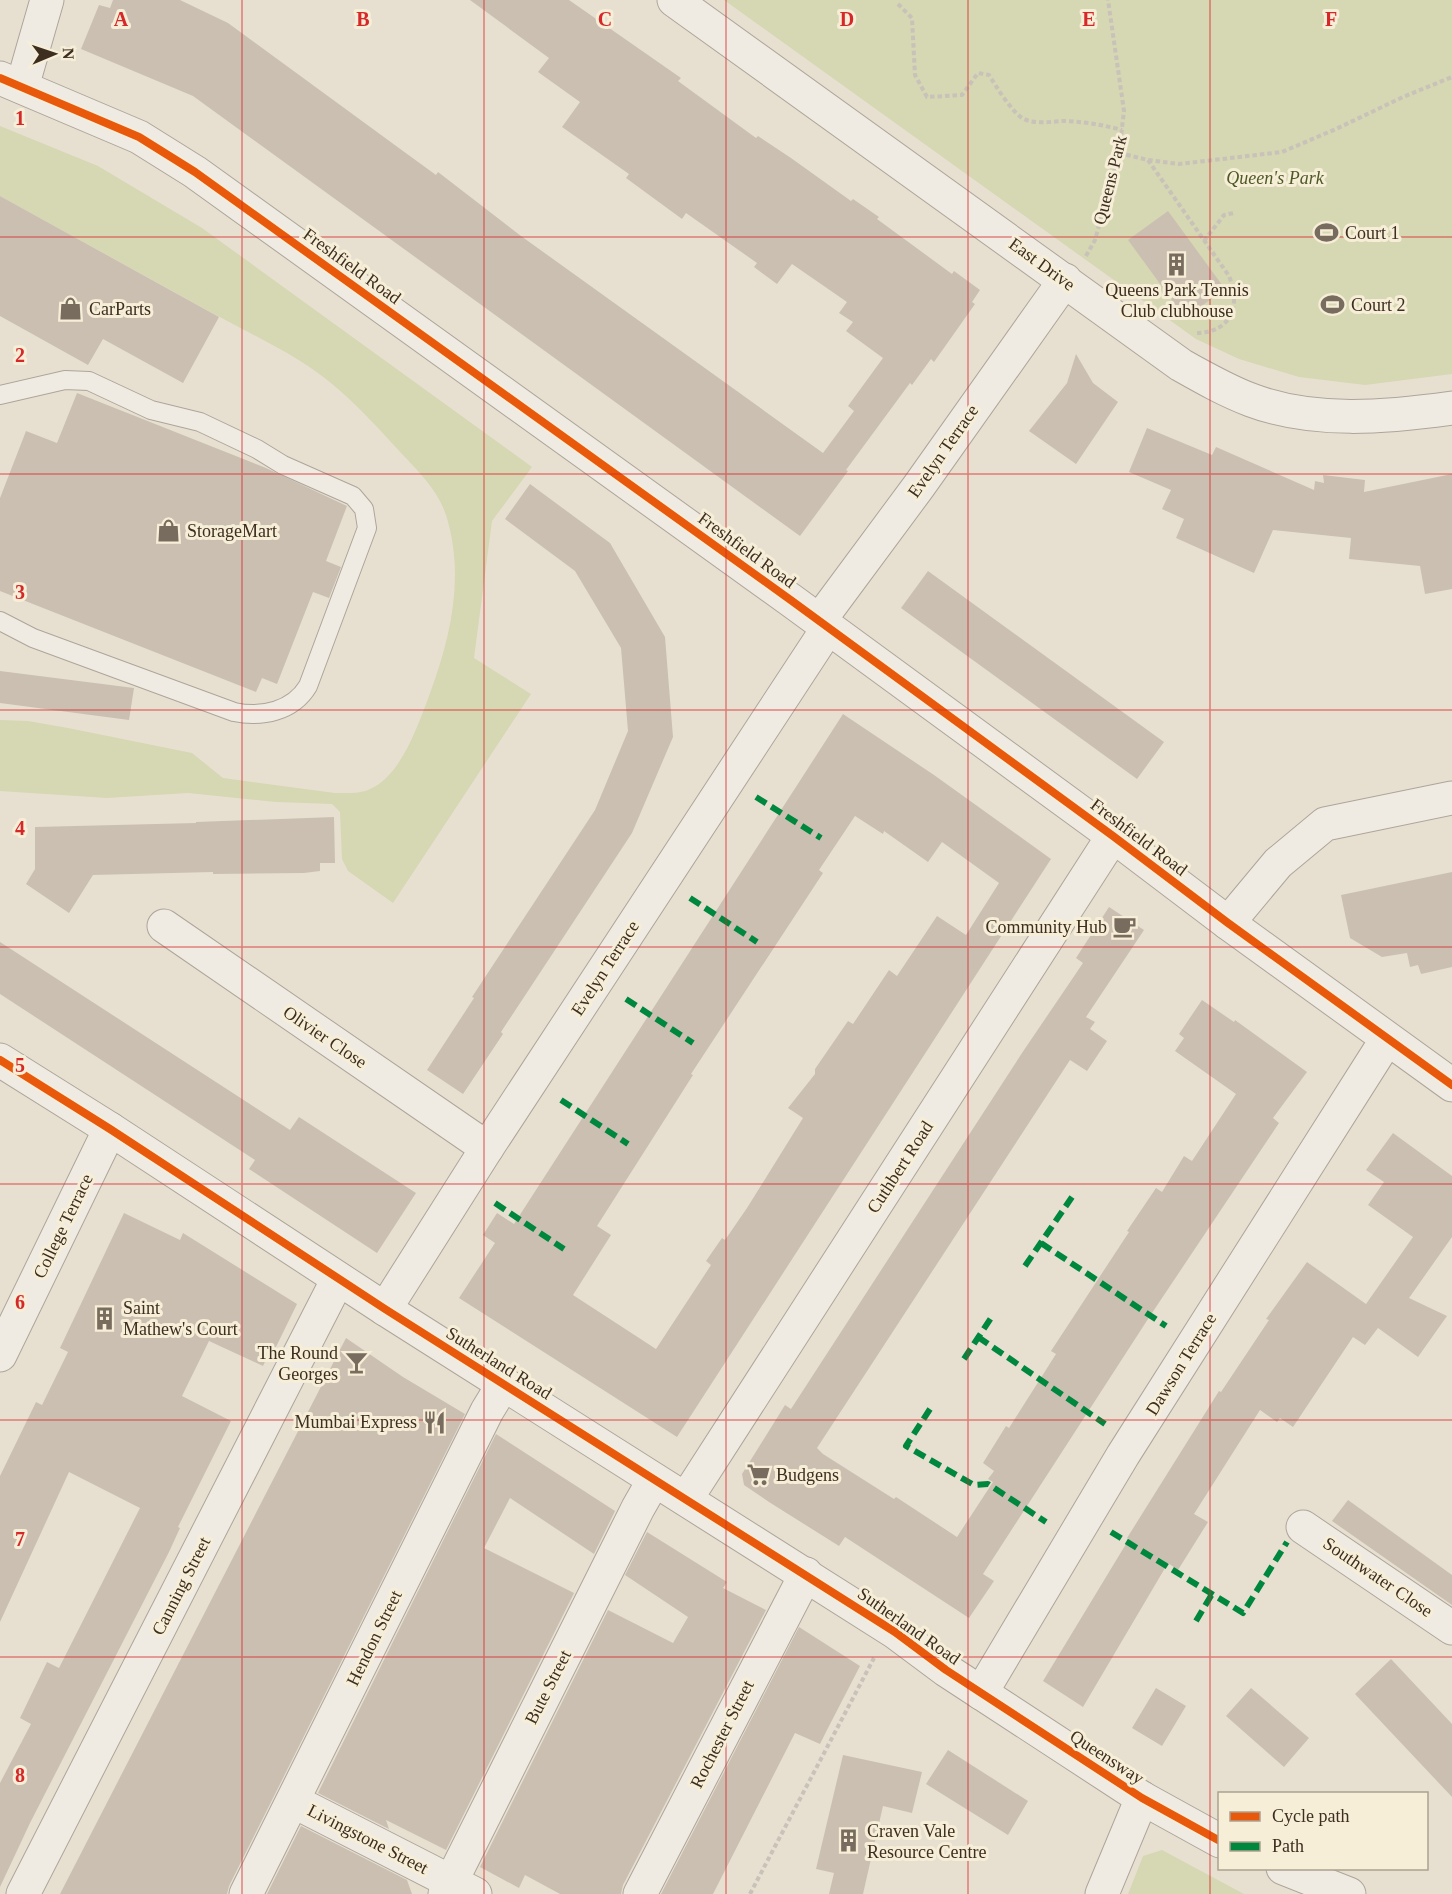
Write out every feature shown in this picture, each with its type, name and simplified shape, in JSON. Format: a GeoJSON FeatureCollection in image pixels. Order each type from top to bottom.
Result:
{"type":"FeatureCollection","features":[{"type":"Feature","properties":{"kind":"street"},"geometry":{"type":"LineString","coordinates":[[11,82],[47,0]]}},
{"type":"Feature","properties":{"kind":"street","name":"East Drive"},"geometry":{"type":"LineString","coordinates":[[674,0],[1181,365],[1213,383],[1252,401],[1310,414],[1361,416],[1452,408]]}},
{"type":"Feature","properties":{"kind":"street","name":"Freshfield Road"},"geometry":{"type":"LineString","coordinates":[[11,82],[139,137],[195,172],[823,625],[1452,1085]]}},
{"type":"Feature","properties":{"kind":"street","name":"Evelyn Terrace"},"geometry":{"type":"LineString","coordinates":[[385,1309],[823,625],[1065,280]]}},
{"type":"Feature","properties":{"kind":"street"},"geometry":{"type":"LineString","coordinates":[[1228,923],[1278,863],[1325,824],[1452,798]]}},
{"type":"Feature","properties":{"kind":"street","name":"Cuthbert Road"},"geometry":{"type":"LineString","coordinates":[[686,1499],[1113,836]]}},
{"type":"Feature","properties":{"kind":"street","name":"Olivier Close"},"geometry":{"type":"LineString","coordinates":[[164,927],[487,1148]]}},
{"type":"Feature","properties":{"kind":"street","name":"Dawson Terrace"},"geometry":{"type":"LineString","coordinates":[[981,1693],[1123,1455],[1387,1039]]}},
{"type":"Feature","properties":{"kind":"street","name":"Sutherland Road"},"geometry":{"type":"LineString","coordinates":[[0,1060],[385,1309],[806,1574],[895,1632],[981,1693]]}},
{"type":"Feature","properties":{"kind":"street","name":"College Terrace"},"geometry":{"type":"LineString","coordinates":[[0,1355],[110,1129]]}},
{"type":"Feature","properties":{"kind":"street","name":"Canning Street"},"geometry":{"type":"LineString","coordinates":[[23,1894],[338,1279]]}},
{"type":"Feature","properties":{"kind":"street","name":"Hendon Street"},"geometry":{"type":"LineString","coordinates":[[246,1894],[487,1411],[504,1383]]}},
{"type":"Feature","properties":{"kind":"street","name":"Bute Street"},"geometry":{"type":"LineString","coordinates":[[457,1890],[638,1508],[654,1480]]}},
{"type":"Feature","properties":{"kind":"street","name":"Southwater Close"},"geometry":{"type":"LineString","coordinates":[[1303,1527],[1452,1628]]}},
{"type":"Feature","properties":{"kind":"street","name":"Rochester Street"},"geometry":{"type":"LineString","coordinates":[[640,1894],[806,1574]]}},
{"type":"Feature","properties":{"kind":"street","name":"Queensway"},"geometry":{"type":"LineString","coordinates":[[981,1693],[1142,1798],[1218,1840]]}},
{"type":"Feature","properties":{"kind":"street"},"geometry":{"type":"LineString","coordinates":[[1102,1894],[1142,1798]]}},
{"type":"Feature","properties":{"kind":"street","name":"Livingstone Street"},"geometry":{"type":"LineString","coordinates":[[293,1801],[457,1890]]}},
{"type":"Feature","properties":{"kind":"street"},"geometry":{"type":"LineString","coordinates":[[1286,1870],[1349,1894]]}},
{"type":"Feature","properties":{"kind":"lane"},"geometry":{"type":"LineString","coordinates":[[0,395],[65,380],[89,381],[151,410],[200,422],[257,448],[283,465],[353,496],[364,509],[367,518],[367,528],[309,686],[300,698],[268,712],[257,715],[234,712],[33,638],[0,621]]}},
{"type":"Feature","properties":{"kind":"path"},"geometry":{"type":"LineString","coordinates":[[898,4],[912,18],[915,75],[927,97],[962,95],[978,73],[988,75],[1022,118],[1041,123],[1064,121],[1097,123],[1122,130]]}},
{"type":"Feature","properties":{"kind":"path"},"geometry":{"type":"LineString","coordinates":[[1119,153],[1179,164],[1282,152],[1452,77]]}},
{"type":"Feature","properties":{"kind":"path"},"geometry":{"type":"LineString","coordinates":[[1148,160],[1229,276],[1234,290],[1235,300],[1232,313],[1226,323],[1207,333],[1197,333],[1190,329]]}},
{"type":"Feature","properties":{"kind":"path"},"geometry":{"type":"LineString","coordinates":[[1204,241],[1224,214],[1234,213]]}},
{"type":"Feature","properties":{"kind":"path"},"geometry":{"type":"LineString","coordinates":[[750,1894],[872,1660],[895,1632]]}},
{"type":"Feature","properties":{"kind":"green space","name":"Queen's Park"},"geometry":{"type":"Polygon","coordinates":[[[724,0],[1452,0],[1452,374],[1365,385],[1299,377],[1239,359],[1196,339],[724,0]]]}},
{"type":"Feature","properties":{"kind":"green space"},"geometry":{"type":"Polygon","coordinates":[[[0,126],[98,166],[202,228],[532,467],[492,521],[474,658],[531,694],[393,903],[348,871],[342,859],[340,812],[332,804],[276,802],[188,793],[107,798],[0,791],[0,720],[28,721],[192,753],[223,778],[335,793],[366,791],[391,773],[420,721],[444,651],[455,584],[452,538],[438,497],[421,474],[362,412],[324,378],[294,357],[0,196],[0,126]]]}},
{"type":"Feature","properties":{"kind":"green space"},"geometry":{"type":"Polygon","coordinates":[[[1162,1850],[1244,1894],[1128,1894],[1143,1856],[1162,1850]]]}},
{"type":"Feature","properties":{"kind":"building"},"geometry":{"type":"Polygon","coordinates":[[[113,0],[180,0],[228,23],[436,175],[438,172],[521,236],[823,453],[854,411],[848,406],[883,358],[846,331],[853,322],[839,313],[847,302],[792,264],[777,284],[754,267],[757,263],[686,213],[682,219],[626,178],[629,174],[562,127],[580,102],[538,72],[549,58],[470,0],[569,0],[681,78],[678,81],[756,138],[758,136],[851,201],[853,199],[952,274],[954,271],[980,290],[972,302],[975,304],[934,362],[931,359],[912,385],[910,383],[800,536],[193,96],[81,49],[99,5],[110,8],[113,0]]]}},
{"type":"Feature","properties":{"kind":"building"},"geometry":{"type":"Polygon","coordinates":[[[0,196],[219,317],[183,383],[103,339],[88,365],[0,316],[0,196]]]}},
{"type":"Feature","properties":{"kind":"building","name":"Queens Park Tennis Club clubhouse"},"geometry":{"type":"Polygon","coordinates":[[[1168,211],[1225,289],[1185,318],[1128,240],[1168,211]]]}},
{"type":"Feature","properties":{"kind":"building"},"geometry":{"type":"Polygon","coordinates":[[[1076,354],[1093,383],[1118,402],[1076,464],[1029,431],[1067,383],[1076,354]]]}},
{"type":"Feature","properties":{"kind":"building","name":"StorageMart"},"geometry":{"type":"Polygon","coordinates":[[[77,393],[266,468],[347,506],[326,561],[341,567],[329,598],[313,592],[277,684],[262,678],[256,692],[0,591],[0,498],[26,431],[57,443],[77,393]]]}},
{"type":"Feature","properties":{"kind":"building"},"geometry":{"type":"Polygon","coordinates":[[[1147,428],[1212,455],[1216,447],[1314,490],[1315,481],[1324,483],[1323,475],[1365,480],[1364,492],[1452,474],[1452,589],[1425,594],[1420,566],[1349,559],[1351,538],[1273,530],[1254,573],[1176,538],[1184,519],[1162,509],[1171,490],[1129,472],[1147,428]]]}},
{"type":"Feature","properties":{"kind":"building"},"geometry":{"type":"Polygon","coordinates":[[[530,484],[610,543],[665,637],[673,737],[632,833],[501,1032],[503,1034],[463,1094],[427,1070],[474,998],[472,997],[595,810],[628,731],[621,648],[575,571],[505,519],[530,484]]]}},
{"type":"Feature","properties":{"kind":"building"},"geometry":{"type":"Polygon","coordinates":[[[928,571],[1164,742],[1137,779],[901,608],[928,571]]]}},
{"type":"Feature","properties":{"kind":"building"},"geometry":{"type":"Polygon","coordinates":[[[0,671],[134,688],[129,720],[0,703],[0,671]]]}},
{"type":"Feature","properties":{"kind":"building"},"geometry":{"type":"Polygon","coordinates":[[[843,714],[934,775],[1051,859],[677,1437],[459,1298],[495,1243],[483,1235],[497,1213],[514,1224],[843,714]],[[855,816],[819,870],[823,873],[691,1074],[693,1075],[597,1226],[611,1235],[573,1295],[656,1349],[711,1265],[706,1261],[722,1238],[725,1240],[747,1208],[803,1118],[788,1108],[815,1074],[815,1069],[848,1021],[853,1024],[889,970],[897,976],[937,916],[966,935],[999,883],[942,842],[928,862],[884,831],[883,834],[855,816]]]}},
{"type":"Feature","properties":{"kind":"building"},"geometry":{"type":"Polygon","coordinates":[[[334,817],[335,863],[320,863],[320,871],[93,875],[69,913],[26,884],[35,869],[35,827],[334,817]]]}},
{"type":"Feature","properties":{"kind":"building"},"geometry":{"type":"Polygon","coordinates":[[[1452,872],[1452,967],[1421,974],[1418,965],[1410,967],[1407,953],[1382,957],[1350,938],[1341,895],[1452,872]]]}},
{"type":"Feature","properties":{"kind":"building"},"geometry":{"type":"Polygon","coordinates":[[[1109,907],[1144,930],[1086,1017],[1095,1022],[1090,1029],[1107,1041],[1087,1071],[1070,1060],[817,1448],[823,1454],[894,1499],[896,1497],[957,1537],[993,1482],[988,1479],[994,1471],[983,1463],[1006,1426],[1009,1428],[1056,1354],[1051,1351],[1156,1188],[1162,1192],[1184,1156],[1192,1161],[1236,1094],[1175,1051],[1184,1038],[1179,1034],[1202,1000],[1234,1022],[1235,1020],[1307,1072],[1273,1118],[1279,1123],[1148,1319],[983,1574],[994,1581],[969,1618],[845,1537],[839,1546],[769,1502],[744,1485],[742,1474],[785,1405],[791,1409],[1083,963],[1076,958],[1109,907]]]}},
{"type":"Feature","properties":{"kind":"building"},"geometry":{"type":"Polygon","coordinates":[[[0,942],[290,1130],[299,1117],[416,1193],[377,1253],[249,1169],[255,1160],[0,994],[0,942]]]}},
{"type":"Feature","properties":{"kind":"building"},"geometry":{"type":"Polygon","coordinates":[[[1393,1133],[1452,1176],[1452,1237],[1409,1298],[1447,1316],[1418,1357],[1378,1328],[1365,1345],[1353,1337],[1293,1427],[1280,1418],[1277,1422],[1260,1410],[1194,1514],[1208,1522],[1178,1570],[1168,1563],[1083,1707],[1043,1681],[1129,1539],[1127,1538],[1219,1391],[1221,1392],[1269,1320],[1266,1319],[1307,1262],[1366,1304],[1413,1237],[1368,1205],[1384,1182],[1366,1170],[1393,1133]]]}},
{"type":"Feature","properties":{"kind":"building"},"geometry":{"type":"Polygon","coordinates":[[[124,1213],[180,1240],[183,1233],[297,1304],[275,1349],[272,1347],[263,1366],[209,1341],[182,1396],[231,1421],[178,1527],[180,1528],[169,1552],[30,1823],[0,1887],[0,1783],[31,1724],[20,1718],[47,1662],[59,1668],[140,1508],[69,1472],[0,1622],[0,1476],[36,1402],[42,1405],[68,1352],[60,1348],[124,1213]]]}},
{"type":"Feature","properties":{"kind":"building"},"geometry":{"type":"Polygon","coordinates":[[[346,1338],[403,1377],[465,1414],[227,1894],[60,1894],[346,1338]]]}},
{"type":"Feature","properties":{"kind":"building"},"geometry":{"type":"Polygon","coordinates":[[[496,1434],[615,1511],[594,1554],[510,1498],[484,1548],[574,1593],[446,1850],[386,1820],[389,1829],[318,1793],[496,1434]]]}},
{"type":"Feature","properties":{"kind":"building"},"geometry":{"type":"Polygon","coordinates":[[[1348,1500],[1452,1575],[1452,1605],[1332,1521],[1348,1500]]]}},
{"type":"Feature","properties":{"kind":"building"},"geometry":{"type":"Polygon","coordinates":[[[647,1532],[727,1582],[723,1588],[766,1610],[623,1885],[621,1894],[560,1894],[525,1875],[519,1888],[480,1867],[608,1610],[673,1643],[688,1617],[625,1575],[647,1532]]]}},
{"type":"Feature","properties":{"kind":"building"},"geometry":{"type":"Polygon","coordinates":[[[799,1627],[860,1666],[820,1744],[795,1733],[713,1894],[661,1894],[799,1627]]]}},
{"type":"Feature","properties":{"kind":"building"},"geometry":{"type":"Polygon","coordinates":[[[1391,1659],[1452,1724],[1452,1797],[1355,1694],[1391,1659]]]}},
{"type":"Feature","properties":{"kind":"building"},"geometry":{"type":"Polygon","coordinates":[[[1156,1688],[1186,1706],[1162,1746],[1132,1728],[1156,1688]]]}},
{"type":"Feature","properties":{"kind":"building"},"geometry":{"type":"Polygon","coordinates":[[[1251,1688],[1309,1738],[1284,1767],[1226,1716],[1251,1688]]]}},
{"type":"Feature","properties":{"kind":"building"},"geometry":{"type":"Polygon","coordinates":[[[948,1750],[1028,1801],[1008,1835],[926,1784],[948,1750]]]}},
{"type":"Feature","properties":{"kind":"building","name":"Craven Vale Resource Centre"},"geometry":{"type":"Polygon","coordinates":[[[843,1755],[922,1772],[912,1813],[883,1806],[863,1894],[829,1894],[834,1873],[816,1869],[843,1755]]]}},
{"type":"Feature","properties":{"kind":"building"},"geometry":{"type":"Polygon","coordinates":[[[301,1826],[407,1880],[412,1894],[267,1894],[301,1826]]]}},
{"type":"Feature","properties":{"kind":"marked path"},"geometry":{"type":"LineString","coordinates":[[756,797],[821,838]]}},
{"type":"Feature","properties":{"kind":"marked path"},"geometry":{"type":"LineString","coordinates":[[690,898],[757,942]]}},
{"type":"Feature","properties":{"kind":"marked path"},"geometry":{"type":"LineString","coordinates":[[626,999],[693,1043]]}},
{"type":"Feature","properties":{"kind":"marked path"},"geometry":{"type":"LineString","coordinates":[[561,1100],[628,1144]]}},
{"type":"Feature","properties":{"kind":"marked path"},"geometry":{"type":"LineString","coordinates":[[1025,1266],[1072,1197]]}},
{"type":"Feature","properties":{"kind":"marked path"},"geometry":{"type":"LineString","coordinates":[[495,1203],[564,1249]]}},
{"type":"Feature","properties":{"kind":"marked path"},"geometry":{"type":"LineString","coordinates":[[1041,1243],[1166,1326]]}},
{"type":"Feature","properties":{"kind":"marked path"},"geometry":{"type":"LineString","coordinates":[[964,1359],[993,1315]]}},
{"type":"Feature","properties":{"kind":"marked path"},"geometry":{"type":"LineString","coordinates":[[978,1337],[1105,1424]]}},
{"type":"Feature","properties":{"kind":"marked path"},"geometry":{"type":"LineString","coordinates":[[930,1409],[906,1446],[974,1485],[988,1484],[1046,1522]]}},
{"type":"Feature","properties":{"kind":"marked path"},"geometry":{"type":"LineString","coordinates":[[1111,1532],[1243,1613],[1287,1542]]}},
{"type":"Feature","properties":{"kind":"marked path"},"geometry":{"type":"LineString","coordinates":[[1196,1621],[1212,1594]]}},
{"type":"Feature","properties":{"kind":"cycle path"},"geometry":{"type":"LineString","coordinates":[[0,78],[139,137],[195,172],[792,601],[1228,923],[1452,1085]]}},
{"type":"Feature","properties":{"kind":"cycle path"},"geometry":{"type":"LineString","coordinates":[[0,1060],[385,1309],[895,1632],[946,1670],[1142,1798],[1218,1840]]}},
{"type":"Feature","properties":{"kind":"place","name":"Court 1"},"geometry":{"type":"Point","coordinates":[1327,233]}},
{"type":"Feature","properties":{"kind":"place","name":"Queens Park Tennis Club clubhouse"},"geometry":{"type":"Point","coordinates":[1177,264]}},
{"type":"Feature","properties":{"kind":"place","name":"Court 2"},"geometry":{"type":"Point","coordinates":[1333,305]}},
{"type":"Feature","properties":{"kind":"place","name":"CarParts"},"geometry":{"type":"Point","coordinates":[71,309]}},
{"type":"Feature","properties":{"kind":"place","name":"StorageMart"},"geometry":{"type":"Point","coordinates":[169,531]}},
{"type":"Feature","properties":{"kind":"place","name":"Community Hub"},"geometry":{"type":"Point","coordinates":[1125,927]}},
{"type":"Feature","properties":{"kind":"place","name":"Saint Mathew's Court"},"geometry":{"type":"Point","coordinates":[105,1318]}},
{"type":"Feature","properties":{"kind":"place","name":"The Round Georges"},"geometry":{"type":"Point","coordinates":[356,1363]}},
{"type":"Feature","properties":{"kind":"place","name":"Mumbai Express"},"geometry":{"type":"Point","coordinates":[435,1422]}},
{"type":"Feature","properties":{"kind":"place","name":"Budgens"},"geometry":{"type":"Point","coordinates":[758,1475]}},
{"type":"Feature","properties":{"kind":"place","name":"Craven Vale Resource Centre"},"geometry":{"type":"Point","coordinates":[849,1841]}}]}
